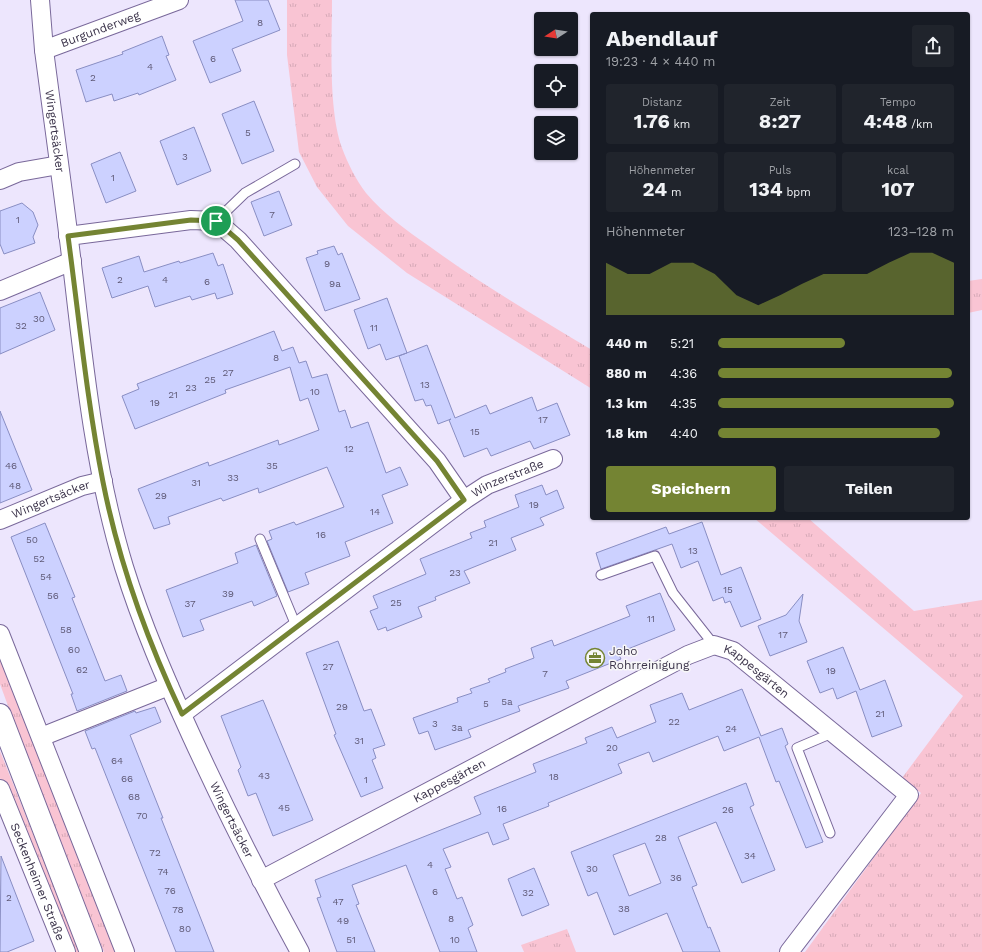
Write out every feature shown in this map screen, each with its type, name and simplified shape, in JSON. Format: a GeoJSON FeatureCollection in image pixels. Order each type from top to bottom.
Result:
{"type":"FeatureCollection","features":[{"type":"Feature","properties":{"kind":"street","name":"Wingertsäcker"},"geometry":{"type":"LineString","coordinates":[[40,0],[44,50],[72,261],[85,377],[103,482],[124,566],[146,630],[169,686],[261,880],[300,952]]}},
{"type":"Feature","properties":{"kind":"street","name":"Burgunderweg"},"geometry":{"type":"LineString","coordinates":[[44,50],[179,0]]}},
{"type":"Feature","properties":{"kind":"street"},"geometry":{"type":"LineString","coordinates":[[0,180],[19,172],[59,165]]}},
{"type":"Feature","properties":{"kind":"street"},"geometry":{"type":"LineString","coordinates":[[68,236],[191,220],[216,221]]}},
{"type":"Feature","properties":{"kind":"street","name":"Winzerstraße"},"geometry":{"type":"LineString","coordinates":[[216,221],[238,240],[437,461],[464,500]]}},
{"type":"Feature","properties":{"kind":"street"},"geometry":{"type":"LineString","coordinates":[[0,291],[72,261]]}},
{"type":"Feature","properties":{"kind":"street","name":"Winzerstraße"},"geometry":{"type":"LineString","coordinates":[[182,714],[464,500],[487,485],[553,458]]}},
{"type":"Feature","properties":{"kind":"street","name":"Wingertsäcker"},"geometry":{"type":"LineString","coordinates":[[0,520],[82,486],[103,482]]}},
{"type":"Feature","properties":{"kind":"street"},"geometry":{"type":"LineString","coordinates":[[0,634],[125,952]]}},
{"type":"Feature","properties":{"kind":"street","name":"Kappesgärten"},"geometry":{"type":"LineString","coordinates":[[261,880],[688,655],[714,645],[733,651],[909,795],[789,952]]}},
{"type":"Feature","properties":{"kind":"street"},"geometry":{"type":"LineString","coordinates":[[41,737],[169,686]]}},
{"type":"Feature","properties":{"kind":"street"},"geometry":{"type":"LineString","coordinates":[[0,715],[91,952]]}},
{"type":"Feature","properties":{"kind":"street","name":"Seckenheimer Straße"},"geometry":{"type":"LineString","coordinates":[[0,789],[66,952]]}},
{"type":"Feature","properties":{"kind":"lane"},"geometry":{"type":"LineString","coordinates":[[216,221],[245,193],[295,164]]}},
{"type":"Feature","properties":{"kind":"lane"},"geometry":{"type":"LineString","coordinates":[[260,539],[297,628]]}},
{"type":"Feature","properties":{"kind":"lane"},"geometry":{"type":"LineString","coordinates":[[601,575],[655,556],[673,593],[714,645]]}},
{"type":"Feature","properties":{"kind":"lane"},"geometry":{"type":"LineString","coordinates":[[830,833],[798,748],[832,733]]}},
{"type":"Feature","properties":{"kind":"green space"},"geometry":{"type":"Polygon","coordinates":[[[287,0],[332,0],[331,55],[335,114],[342,148],[359,183],[380,208],[412,234],[509,300],[590,349],[590,388],[407,273],[348,226],[317,187],[299,152],[287,55],[287,0]]]}},
{"type":"Feature","properties":{"kind":"green space"},"geometry":{"type":"Polygon","coordinates":[[[982,279],[982,310],[970,313],[970,281],[982,279]]]}},
{"type":"Feature","properties":{"kind":"green space"},"geometry":{"type":"Polygon","coordinates":[[[756,520],[810,520],[914,611],[982,600],[982,952],[805,952],[921,793],[902,778],[963,696],[756,520]]]}},
{"type":"Feature","properties":{"kind":"green space"},"geometry":{"type":"Polygon","coordinates":[[[0,654],[116,952],[104,952],[52,826],[0,684],[0,654]]]}},
{"type":"Feature","properties":{"kind":"green space"},"geometry":{"type":"Polygon","coordinates":[[[0,751],[80,952],[73,952],[0,778],[0,751]]]}},
{"type":"Feature","properties":{"kind":"green space"},"geometry":{"type":"Polygon","coordinates":[[[567,929],[576,952],[524,952],[521,945],[567,929]]]}},
{"type":"Feature","properties":{"kind":"building"},"geometry":{"type":"Polygon","coordinates":[[[235,0],[268,0],[280,30],[232,49],[241,71],[210,83],[193,41],[243,21],[235,0]]]}},
{"type":"Feature","properties":{"kind":"building"},"geometry":{"type":"Polygon","coordinates":[[[162,36],[169,55],[166,56],[176,80],[139,95],[138,93],[114,101],[112,94],[86,102],[76,70],[123,54],[122,52],[162,36]]]}},
{"type":"Feature","properties":{"kind":"building"},"geometry":{"type":"Polygon","coordinates":[[[254,101],[274,151],[242,164],[222,114],[254,101]]]}},
{"type":"Feature","properties":{"kind":"building"},"geometry":{"type":"Polygon","coordinates":[[[194,127],[211,171],[177,185],[160,141],[194,127]]]}},
{"type":"Feature","properties":{"kind":"building"},"geometry":{"type":"Polygon","coordinates":[[[120,152],[136,191],[106,203],[91,164],[120,152]]]}},
{"type":"Feature","properties":{"kind":"building"},"geometry":{"type":"Polygon","coordinates":[[[279,191],[292,225],[264,236],[251,202],[279,191]]]}},
{"type":"Feature","properties":{"kind":"building"},"geometry":{"type":"Polygon","coordinates":[[[22,203],[33,212],[38,225],[33,237],[35,243],[4,254],[0,244],[0,211],[22,203]]]}},
{"type":"Feature","properties":{"kind":"building"},"geometry":{"type":"Polygon","coordinates":[[[334,246],[338,255],[342,253],[360,299],[325,311],[306,258],[318,254],[317,251],[334,246]]]}},
{"type":"Feature","properties":{"kind":"building"},"geometry":{"type":"Polygon","coordinates":[[[213,253],[218,266],[223,264],[233,294],[217,299],[215,293],[192,300],[190,296],[155,307],[148,286],[112,298],[102,268],[139,256],[144,272],[179,261],[180,263],[213,253]]]}},
{"type":"Feature","properties":{"kind":"building"},"geometry":{"type":"Polygon","coordinates":[[[40,292],[55,330],[0,354],[0,308],[40,292]]]}},
{"type":"Feature","properties":{"kind":"building"},"geometry":{"type":"Polygon","coordinates":[[[387,298],[407,353],[386,360],[380,344],[368,349],[354,310],[387,298]]]}},
{"type":"Feature","properties":{"kind":"building"},"geometry":{"type":"Polygon","coordinates":[[[274,331],[282,351],[293,347],[299,363],[306,361],[312,378],[327,374],[339,412],[345,410],[351,428],[368,422],[386,473],[400,467],[408,485],[382,495],[393,523],[345,542],[350,556],[305,573],[309,584],[288,592],[267,541],[272,539],[269,531],[294,522],[296,525],[344,507],[327,467],[259,493],[258,488],[223,501],[221,498],[168,517],[170,524],[154,529],[138,489],[208,462],[209,466],[278,440],[279,445],[319,430],[308,398],[300,401],[290,367],[225,390],[226,393],[135,429],[122,396],[139,389],[137,384],[274,331]]]}},
{"type":"Feature","properties":{"kind":"building"},"geometry":{"type":"Polygon","coordinates":[[[427,345],[455,418],[486,405],[490,414],[532,397],[537,411],[557,403],[570,435],[534,449],[530,441],[491,456],[487,448],[464,457],[449,420],[451,419],[438,424],[431,405],[426,406],[423,399],[415,401],[399,356],[427,345]]]}},
{"type":"Feature","properties":{"kind":"building"},"geometry":{"type":"Polygon","coordinates":[[[0,411],[32,490],[0,503],[0,411]]]}},
{"type":"Feature","properties":{"kind":"building"},"geometry":{"type":"Polygon","coordinates":[[[542,485],[546,495],[557,490],[564,508],[540,518],[544,525],[511,538],[516,550],[464,571],[470,583],[435,597],[436,600],[418,607],[422,617],[387,631],[386,627],[378,630],[370,611],[378,608],[373,596],[426,574],[420,559],[472,538],[470,533],[486,527],[484,521],[519,507],[515,495],[542,485]]]}},
{"type":"Feature","properties":{"kind":"building"},"geometry":{"type":"Polygon","coordinates":[[[702,522],[721,575],[741,567],[761,619],[741,627],[730,601],[725,603],[723,597],[713,601],[698,561],[681,568],[672,544],[601,569],[596,553],[666,527],[669,534],[702,522]]]}},
{"type":"Feature","properties":{"kind":"building"},"geometry":{"type":"Polygon","coordinates":[[[45,523],[75,597],[72,598],[105,681],[121,675],[127,691],[77,711],[71,694],[73,694],[11,537],[45,523]]]}},
{"type":"Feature","properties":{"kind":"building"},"geometry":{"type":"Polygon","coordinates":[[[256,545],[277,596],[254,606],[252,601],[200,620],[204,630],[183,637],[166,590],[238,563],[235,553],[256,545]]]}},
{"type":"Feature","properties":{"kind":"building"},"geometry":{"type":"Polygon","coordinates":[[[660,593],[675,630],[618,653],[621,659],[566,681],[569,688],[518,706],[520,711],[468,730],[471,737],[435,750],[428,731],[419,734],[413,718],[458,702],[457,698],[472,693],[470,689],[490,682],[488,679],[506,672],[505,669],[534,658],[531,648],[552,640],[554,646],[630,616],[626,606],[660,593]]]}},
{"type":"Feature","properties":{"kind":"building"},"geometry":{"type":"Polygon","coordinates":[[[803,594],[799,621],[807,642],[770,656],[758,626],[786,615],[803,594]]]}},
{"type":"Feature","properties":{"kind":"building"},"geometry":{"type":"Polygon","coordinates":[[[338,641],[364,711],[371,709],[385,745],[373,749],[376,758],[372,760],[383,788],[361,797],[334,735],[336,734],[306,653],[338,641]]]}},
{"type":"Feature","properties":{"kind":"building"},"geometry":{"type":"Polygon","coordinates":[[[843,647],[860,690],[885,680],[902,726],[872,737],[856,691],[837,699],[833,688],[820,693],[807,661],[843,647]]]}},
{"type":"Feature","properties":{"kind":"building"},"geometry":{"type":"Polygon","coordinates":[[[742,689],[761,736],[782,728],[788,744],[785,746],[823,842],[806,848],[779,781],[776,782],[759,737],[724,751],[718,736],[653,762],[649,752],[618,764],[622,773],[548,803],[549,806],[503,824],[509,839],[493,845],[488,832],[443,849],[451,867],[445,869],[457,899],[462,897],[473,925],[468,928],[477,952],[440,952],[406,865],[352,885],[359,904],[356,905],[375,952],[337,952],[317,898],[321,897],[315,880],[481,814],[474,797],[536,772],[533,764],[587,743],[585,738],[612,727],[617,738],[656,722],[650,705],[682,693],[689,710],[742,689]]]}},
{"type":"Feature","properties":{"kind":"building"},"geometry":{"type":"Polygon","coordinates":[[[263,700],[313,820],[273,836],[256,793],[248,796],[238,770],[241,767],[221,716],[263,700]]]}},
{"type":"Feature","properties":{"kind":"building"},"geometry":{"type":"Polygon","coordinates":[[[155,707],[161,722],[130,735],[214,952],[176,952],[95,748],[92,749],[85,731],[135,711],[136,713],[155,707]]]}},
{"type":"Feature","properties":{"kind":"building"},"geometry":{"type":"Polygon","coordinates":[[[746,783],[754,805],[750,807],[775,870],[742,883],[716,822],[678,837],[697,885],[692,887],[708,928],[710,927],[720,952],[683,952],[667,913],[614,935],[597,892],[588,896],[571,852],[746,783]],[[645,843],[613,855],[629,896],[661,883],[645,843]]]}},
{"type":"Feature","properties":{"kind":"building"},"geometry":{"type":"Polygon","coordinates":[[[1,856],[34,941],[7,952],[0,952],[1,856]]]}},
{"type":"Feature","properties":{"kind":"building"},"geometry":{"type":"Polygon","coordinates":[[[534,868],[549,905],[522,916],[508,879],[534,868]]]}},
{"type":"Feature","properties":{"kind":"place","name":"Joho Rohrreinigung"},"geometry":{"type":"Point","coordinates":[595,658]}},
{"type":"Feature","properties":{"kind":"route"},"geometry":{"type":"LineString","coordinates":[[191,220],[216,221],[238,240],[437,461],[464,500],[182,714],[146,630],[124,566],[109,511],[85,377],[68,236],[191,220]]}}]}
